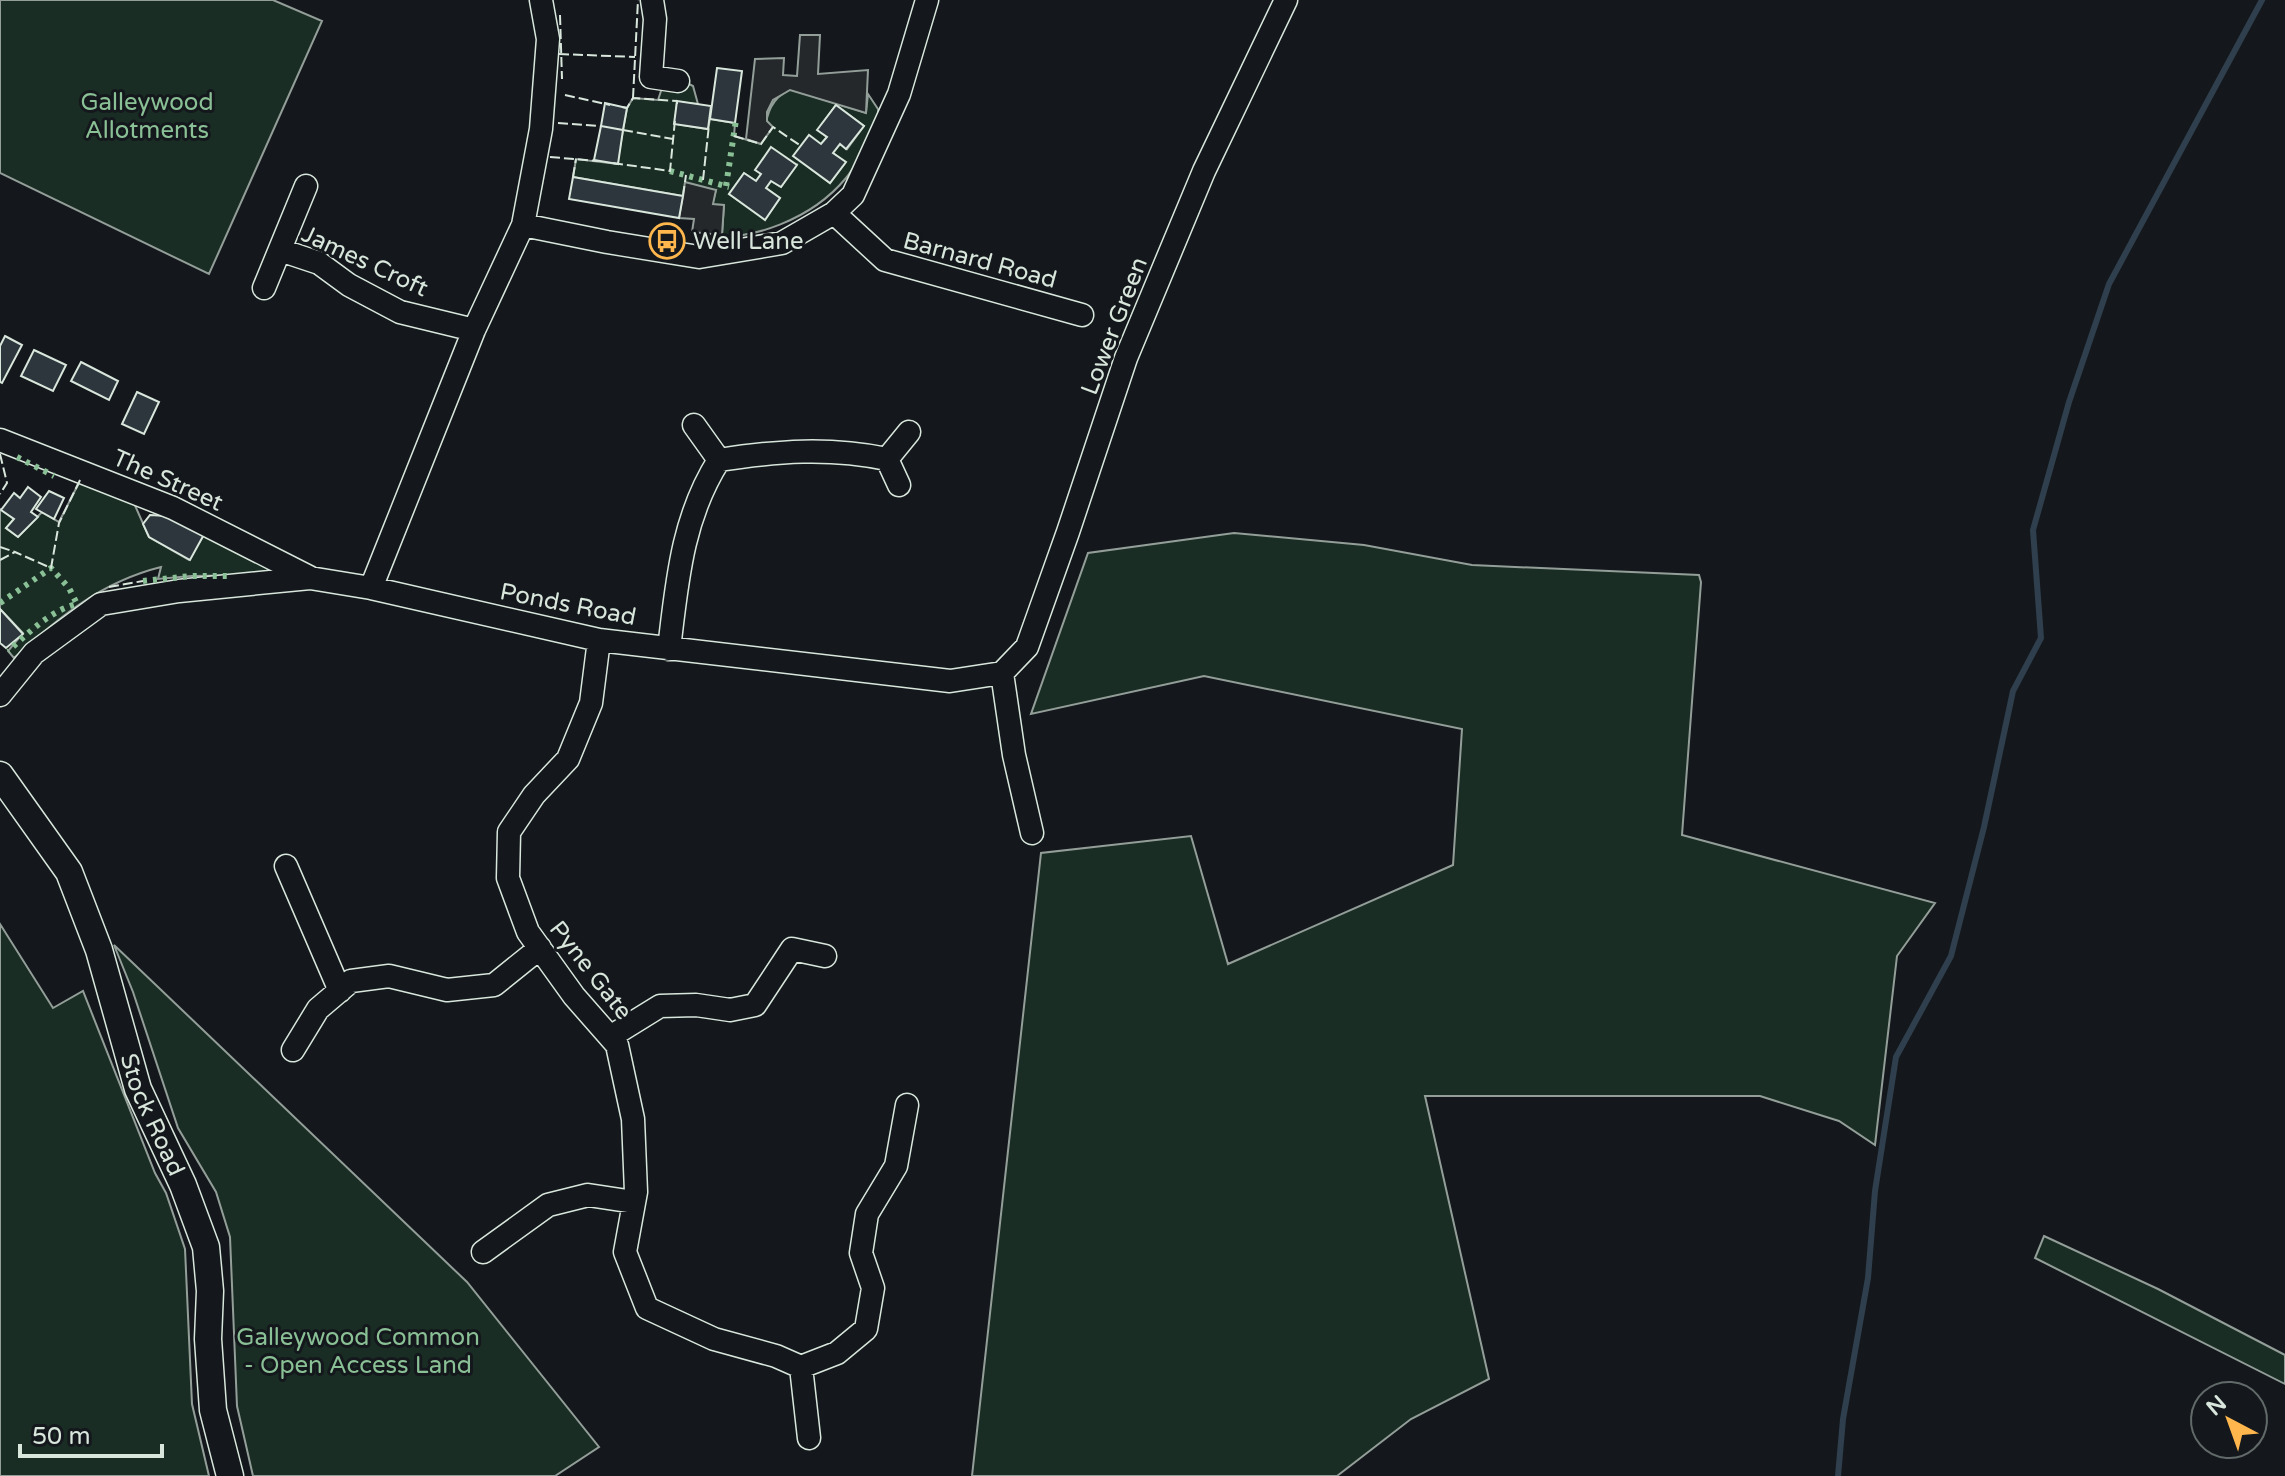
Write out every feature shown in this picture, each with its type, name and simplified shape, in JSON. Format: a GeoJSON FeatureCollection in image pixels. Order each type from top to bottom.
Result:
{"type":"FeatureCollection","features":[{"type":"Feature","properties":{"kind":"main road","name":"Stock Road"},"geometry":{"type":"LineString","coordinates":[[0,775],[69,872],[99,950],[138,1089],[183,1185],[206,1247],[213,1410],[230,1476]]}},
{"type":"Feature","properties":{"kind":"street"},"geometry":{"type":"LineString","coordinates":[[371,588],[474,330],[523,225],[541,129],[548,39],[541,0]]}},
{"type":"Feature","properties":{"kind":"street"},"geometry":{"type":"LineString","coordinates":[[652,0],[655,19],[651,77],[678,81]]}},
{"type":"Feature","properties":{"kind":"street"},"geometry":{"type":"LineString","coordinates":[[523,225],[699,257],[782,243],[834,213],[853,195],[899,94],[927,0]]}},
{"type":"Feature","properties":{"kind":"street","name":"Lower Green"},"geometry":{"type":"LineString","coordinates":[[1002,673],[1027,647],[1126,358],[1204,171],[1286,0]]}},
{"type":"Feature","properties":{"kind":"street","name":"James Croft"},"geometry":{"type":"LineString","coordinates":[[264,288],[306,186]]}},
{"type":"Feature","properties":{"kind":"street","name":"Barnard Road"},"geometry":{"type":"LineString","coordinates":[[834,213],[885,260],[1082,315]]}},
{"type":"Feature","properties":{"kind":"street","name":"James Croft"},"geometry":{"type":"LineString","coordinates":[[280,250],[319,263],[349,285],[400,312],[474,330]]}},
{"type":"Feature","properties":{"kind":"street"},"geometry":{"type":"LineString","coordinates":[[694,425],[719,460]]}},
{"type":"Feature","properties":{"kind":"street"},"geometry":{"type":"LineString","coordinates":[[887,459],[909,432]]}},
{"type":"Feature","properties":{"kind":"street","name":"The Street"},"geometry":{"type":"LineString","coordinates":[[0,440],[173,508],[310,578]]}},
{"type":"Feature","properties":{"kind":"street"},"geometry":{"type":"LineString","coordinates":[[669,649],[680,557],[702,486],[719,460],[782,451],[855,452],[887,459]]}},
{"type":"Feature","properties":{"kind":"street"},"geometry":{"type":"LineString","coordinates":[[887,459],[899,485]]}},
{"type":"Feature","properties":{"kind":"street","name":"Ponds Road"},"geometry":{"type":"LineString","coordinates":[[0,695],[34,653],[101,604],[179,591],[310,578],[371,588],[599,640],[950,681],[1002,673]]}},
{"type":"Feature","properties":{"kind":"street","name":"Pyne Gate"},"geometry":{"type":"LineString","coordinates":[[599,640],[591,703],[568,759],[534,795],[509,832],[508,878],[528,932],[574,996],[617,1045],[633,1119],[634,1202],[625,1252],[647,1308],[714,1339],[776,1356],[801,1367]]}},
{"type":"Feature","properties":{"kind":"street"},"geometry":{"type":"LineString","coordinates":[[1002,673],[1014,755],[1032,833]]}},
{"type":"Feature","properties":{"kind":"street"},"geometry":{"type":"LineString","coordinates":[[286,866],[340,991]]}},
{"type":"Feature","properties":{"kind":"street"},"geometry":{"type":"LineString","coordinates":[[293,1050],[318,1009],[351,981],[389,976],[447,990],[494,985],[540,948]]}},
{"type":"Feature","properties":{"kind":"street"},"geometry":{"type":"LineString","coordinates":[[610,1037],[660,1006],[696,1005],[730,1010],[755,1005],[792,949],[825,956]]}},
{"type":"Feature","properties":{"kind":"street"},"geometry":{"type":"LineString","coordinates":[[809,1438],[801,1367],[837,1353],[866,1329],[873,1288],[861,1253],[867,1214],[896,1166],[907,1105]]}},
{"type":"Feature","properties":{"kind":"street"},"geometry":{"type":"LineString","coordinates":[[483,1252],[548,1205],[588,1195],[634,1202]]}},
{"type":"Feature","properties":{"kind":"green space","name":"Galleywood Allotments"},"geometry":{"type":"Polygon","coordinates":[[[0,0],[273,0],[322,21],[209,274],[0,173],[0,0]]]}},
{"type":"Feature","properties":{"kind":"green space"},"geometry":{"type":"Polygon","coordinates":[[[685,82],[693,86],[698,104],[677,102],[675,124],[708,129],[710,119],[735,123],[734,136],[761,144],[772,106],[790,89],[866,113],[868,94],[878,109],[879,119],[846,178],[816,205],[799,216],[761,231],[702,237],[702,234],[722,234],[724,205],[712,205],[716,190],[683,196],[573,177],[576,159],[617,164],[627,108],[633,98],[658,100],[662,88],[685,82]],[[836,105],[818,130],[827,137],[821,144],[794,156],[830,183],[845,163],[833,153],[840,144],[847,149],[864,126],[836,105]],[[796,165],[761,174],[756,181],[744,173],[729,194],[765,219],[780,198],[766,188],[771,181],[781,187],[796,165]]]}},
{"type":"Feature","properties":{"kind":"green space"},"geometry":{"type":"Polygon","coordinates":[[[84,473],[133,501],[149,537],[189,560],[207,529],[269,569],[260,575],[158,579],[161,567],[139,574],[82,603],[14,658],[8,651],[23,633],[0,609],[0,509],[14,519],[6,528],[18,537],[42,512],[59,522],[84,473]]]}},
{"type":"Feature","properties":{"kind":"green space"},"geometry":{"type":"Polygon","coordinates":[[[1234,533],[1364,545],[1472,565],[1699,575],[1701,582],[1682,835],[1935,903],[1897,956],[1875,1145],[1839,1121],[1760,1096],[1425,1096],[1489,1379],[1411,1419],[1337,1476],[972,1476],[1041,853],[1191,836],[1228,964],[1453,865],[1462,729],[1204,676],[1031,714],[1088,553],[1234,533]]]}},
{"type":"Feature","properties":{"kind":"green space","name":"Galleywood Common - Open Access Land"},"geometry":{"type":"Polygon","coordinates":[[[0,924],[53,1008],[83,991],[155,1173],[166,1193],[185,1249],[192,1404],[209,1476],[0,1476],[0,924]]]}},
{"type":"Feature","properties":{"kind":"green space","name":"Galleywood Common - Open Access Land"},"geometry":{"type":"Polygon","coordinates":[[[114,945],[467,1282],[599,1447],[555,1476],[253,1476],[237,1406],[230,1237],[216,1192],[178,1128],[133,992],[114,945]]]}},
{"type":"Feature","properties":{"kind":"green space"},"geometry":{"type":"Polygon","coordinates":[[[2044,1236],[2158,1289],[2285,1355],[2285,1384],[2035,1258],[2044,1236]]]}},
{"type":"Feature","properties":{"kind":"shaded area"},"geometry":{"type":"Polygon","coordinates":[[[800,35],[820,35],[818,74],[868,70],[866,113],[790,90],[773,100],[767,112],[767,121],[773,127],[761,144],[746,139],[755,59],[784,58],[783,75],[797,76],[800,35]]]}},
{"type":"Feature","properties":{"kind":"shaded area"},"geometry":{"type":"Polygon","coordinates":[[[685,182],[716,190],[713,204],[724,205],[722,235],[692,232],[694,219],[679,218],[685,182]]]}},
{"type":"Feature","properties":{"kind":"building"},"geometry":{"type":"Polygon","coordinates":[[[717,68],[742,71],[735,123],[710,119],[717,68]]]}},
{"type":"Feature","properties":{"kind":"building"},"geometry":{"type":"Polygon","coordinates":[[[677,101],[711,106],[708,129],[674,124],[677,101]]]}},
{"type":"Feature","properties":{"kind":"building"},"geometry":{"type":"Polygon","coordinates":[[[605,103],[627,108],[623,130],[601,126],[605,103]]]}},
{"type":"Feature","properties":{"kind":"building"},"geometry":{"type":"Polygon","coordinates":[[[836,105],[864,126],[846,149],[840,144],[833,153],[846,162],[830,183],[793,156],[809,135],[821,144],[827,137],[817,130],[836,105]]]}},
{"type":"Feature","properties":{"kind":"building"},"geometry":{"type":"Polygon","coordinates":[[[601,126],[623,130],[618,164],[594,160],[601,126]]]}},
{"type":"Feature","properties":{"kind":"building"},"geometry":{"type":"Polygon","coordinates":[[[771,147],[797,165],[781,187],[771,181],[766,188],[780,198],[765,220],[729,194],[744,173],[756,181],[761,174],[755,170],[771,147]]]}},
{"type":"Feature","properties":{"kind":"building"},"geometry":{"type":"Polygon","coordinates":[[[573,177],[683,196],[679,218],[569,199],[573,177]]]}},
{"type":"Feature","properties":{"kind":"building"},"geometry":{"type":"Polygon","coordinates":[[[5,336],[22,345],[2,383],[0,346],[5,336]]]}},
{"type":"Feature","properties":{"kind":"building"},"geometry":{"type":"Polygon","coordinates":[[[34,350],[66,365],[53,391],[21,376],[34,350]]]}},
{"type":"Feature","properties":{"kind":"building"},"geometry":{"type":"Polygon","coordinates":[[[81,362],[118,381],[109,400],[71,381],[81,362]]]}},
{"type":"Feature","properties":{"kind":"building"},"geometry":{"type":"Polygon","coordinates":[[[137,392],[159,402],[144,434],[122,424],[137,392]]]}},
{"type":"Feature","properties":{"kind":"building"},"geometry":{"type":"Polygon","coordinates":[[[28,487],[41,497],[31,512],[38,517],[18,537],[6,528],[14,519],[1,510],[14,493],[20,498],[28,487]]]}},
{"type":"Feature","properties":{"kind":"building"},"geometry":{"type":"Polygon","coordinates":[[[49,491],[64,498],[54,519],[36,509],[49,491]]]}},
{"type":"Feature","properties":{"kind":"building"},"geometry":{"type":"Polygon","coordinates":[[[150,515],[167,516],[207,529],[190,560],[149,537],[143,524],[150,515]]]}},
{"type":"Feature","properties":{"kind":"building"},"geometry":{"type":"Polygon","coordinates":[[[0,609],[23,634],[6,648],[0,643],[0,609]]]}},
{"type":"Feature","properties":{"kind":"waterway"},"geometry":{"type":"LineString","coordinates":[[1838,1476],[1843,1419],[1868,1278],[1875,1191],[1896,1057],[1951,956],[1984,827],[2013,691],[2041,638],[2033,530],[2069,402],[2109,284],[2262,0]]}},
{"type":"Feature","properties":{"kind":"hedge"},"geometry":{"type":"LineString","coordinates":[[726,186],[736,120]]}},
{"type":"Feature","properties":{"kind":"hedge"},"geometry":{"type":"LineString","coordinates":[[670,171],[729,187]]}},
{"type":"Feature","properties":{"kind":"hedge"},"geometry":{"type":"LineString","coordinates":[[17,457],[54,476]]}},
{"type":"Feature","properties":{"kind":"hedge"},"geometry":{"type":"LineString","coordinates":[[0,603],[51,568],[69,588],[77,604],[48,617],[8,651]]}},
{"type":"Feature","properties":{"kind":"hedge"},"geometry":{"type":"LineString","coordinates":[[143,581],[228,576]]}},
{"type":"Feature","properties":{"kind":"fence"},"geometry":{"type":"LineString","coordinates":[[633,98],[638,0]]}},
{"type":"Feature","properties":{"kind":"fence"},"geometry":{"type":"LineString","coordinates":[[560,15],[562,79]]}},
{"type":"Feature","properties":{"kind":"fence"},"geometry":{"type":"LineString","coordinates":[[559,54],[635,57]]}},
{"type":"Feature","properties":{"kind":"fence"},"geometry":{"type":"LineString","coordinates":[[565,95],[610,105]]}},
{"type":"Feature","properties":{"kind":"fence"},"geometry":{"type":"LineString","coordinates":[[622,107],[627,108],[633,98],[677,101],[677,104]]}},
{"type":"Feature","properties":{"kind":"fence"},"geometry":{"type":"LineString","coordinates":[[613,163],[670,171],[675,120]]}},
{"type":"Feature","properties":{"kind":"fence"},"geometry":{"type":"LineString","coordinates":[[558,123],[601,126]]}},
{"type":"Feature","properties":{"kind":"fence"},"geometry":{"type":"LineString","coordinates":[[703,180],[709,125]]}},
{"type":"Feature","properties":{"kind":"fence"},"geometry":{"type":"LineString","coordinates":[[734,136],[761,144],[773,127],[801,146]]}},
{"type":"Feature","properties":{"kind":"fence"},"geometry":{"type":"LineString","coordinates":[[623,130],[673,139]]}},
{"type":"Feature","properties":{"kind":"fence"},"geometry":{"type":"LineString","coordinates":[[550,157],[598,161]]}},
{"type":"Feature","properties":{"kind":"fence"},"geometry":{"type":"LineString","coordinates":[[573,177],[576,159]]}},
{"type":"Feature","properties":{"kind":"fence"},"geometry":{"type":"LineString","coordinates":[[683,196],[686,175]]}},
{"type":"Feature","properties":{"kind":"fence"},"geometry":{"type":"LineString","coordinates":[[0,454],[7,483],[0,494]]}},
{"type":"Feature","properties":{"kind":"fence"},"geometry":{"type":"LineString","coordinates":[[0,560],[15,552],[51,568],[59,523],[81,478]]}},
{"type":"Feature","properties":{"kind":"fence"},"geometry":{"type":"LineString","coordinates":[[0,547],[15,552]]}},
{"type":"Feature","properties":{"kind":"fence"},"geometry":{"type":"LineString","coordinates":[[109,587],[143,581]]}},
{"type":"Feature","properties":{"kind":"place","name":"Well Lane"},"geometry":{"type":"Point","coordinates":[667,241]}}]}
